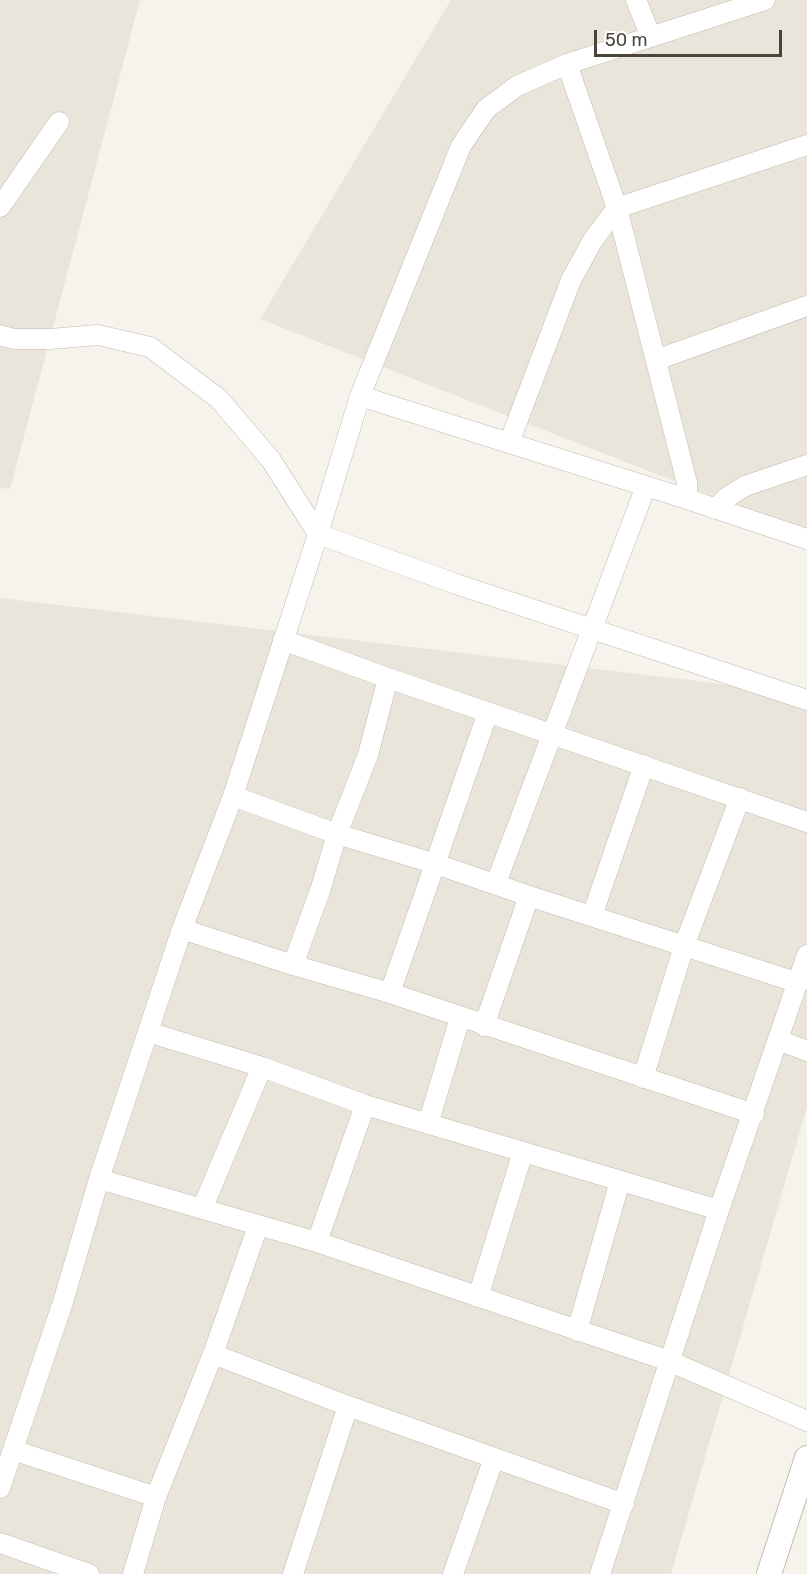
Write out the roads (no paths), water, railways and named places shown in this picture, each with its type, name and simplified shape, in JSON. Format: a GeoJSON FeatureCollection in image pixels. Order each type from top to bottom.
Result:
{"type":"FeatureCollection","features":[{"type":"Feature","properties":{"kind":"street"},"geometry":{"type":"LineString","coordinates":[[636,0],[651,37]]}},
{"type":"Feature","properties":{"kind":"street"},"geometry":{"type":"LineString","coordinates":[[0,1488],[63,1302],[99,1179],[182,929],[233,796],[360,396],[461,146],[486,109],[517,86],[567,64],[765,0]]}},
{"type":"Feature","properties":{"kind":"street"},"geometry":{"type":"LineString","coordinates":[[567,64],[617,208],[687,483],[687,499]]}},
{"type":"Feature","properties":{"kind":"street"},"geometry":{"type":"LineString","coordinates":[[0,207],[59,122]]}},
{"type":"Feature","properties":{"kind":"street"},"geometry":{"type":"LineString","coordinates":[[509,442],[571,280],[593,240],[617,208],[807,145]]}},
{"type":"Feature","properties":{"kind":"street"},"geometry":{"type":"LineString","coordinates":[[656,360],[807,306]]}},
{"type":"Feature","properties":{"kind":"street"},"geometry":{"type":"LineString","coordinates":[[0,335],[14,339],[98,335],[150,347],[219,399],[271,460],[318,534],[456,584],[592,627],[807,700]]}},
{"type":"Feature","properties":{"kind":"street"},"geometry":{"type":"LineString","coordinates":[[360,396],[807,539]]}},
{"type":"Feature","properties":{"kind":"street"},"geometry":{"type":"LineString","coordinates":[[716,509],[726,498],[745,486],[807,465]]}},
{"type":"Feature","properties":{"kind":"street"},"geometry":{"type":"LineString","coordinates":[[496,884],[646,486]]}},
{"type":"Feature","properties":{"kind":"street"},"geometry":{"type":"LineString","coordinates":[[283,640],[807,822]]}},
{"type":"Feature","properties":{"kind":"street"},"geometry":{"type":"LineString","coordinates":[[293,965],[321,888],[337,834],[368,755],[388,678]]}},
{"type":"Feature","properties":{"kind":"street"},"geometry":{"type":"LineString","coordinates":[[390,993],[488,712]]}},
{"type":"Feature","properties":{"kind":"street"},"geometry":{"type":"LineString","coordinates":[[592,916],[644,765]]}},
{"type":"Feature","properties":{"kind":"street"},"geometry":{"type":"LineString","coordinates":[[233,796],[337,834],[436,864],[799,983]]}},
{"type":"Feature","properties":{"kind":"street"},"geometry":{"type":"LineString","coordinates":[[643,1078],[684,946],[740,798]]}},
{"type":"Feature","properties":{"kind":"street"},"geometry":{"type":"LineString","coordinates":[[484,1026],[530,896]]}},
{"type":"Feature","properties":{"kind":"street"},"geometry":{"type":"LineString","coordinates":[[182,929],[390,993],[754,1114]]}},
{"type":"Feature","properties":{"kind":"street"},"geometry":{"type":"LineString","coordinates":[[600,1574],[719,1210],[807,955]]}},
{"type":"Feature","properties":{"kind":"street"},"geometry":{"type":"LineString","coordinates":[[428,1124],[460,1018]]}},
{"type":"Feature","properties":{"kind":"street"},"geometry":{"type":"LineString","coordinates":[[148,1032],[262,1067],[365,1105],[719,1210]]}},
{"type":"Feature","properties":{"kind":"street"},"geometry":{"type":"LineString","coordinates":[[778,1041],[807,1051]]}},
{"type":"Feature","properties":{"kind":"street"},"geometry":{"type":"LineString","coordinates":[[202,1209],[262,1067]]}},
{"type":"Feature","properties":{"kind":"street"},"geometry":{"type":"LineString","coordinates":[[317,1242],[365,1105]]}},
{"type":"Feature","properties":{"kind":"street"},"geometry":{"type":"LineString","coordinates":[[478,1297],[523,1152]]}},
{"type":"Feature","properties":{"kind":"street"},"geometry":{"type":"LineString","coordinates":[[99,1179],[317,1242],[669,1360],[807,1420]]}},
{"type":"Feature","properties":{"kind":"street"},"geometry":{"type":"LineString","coordinates":[[577,1331],[620,1181]]}},
{"type":"Feature","properties":{"kind":"street"},"geometry":{"type":"LineString","coordinates":[[133,1574],[156,1497],[213,1354],[258,1226]]}},
{"type":"Feature","properties":{"kind":"street"},"geometry":{"type":"LineString","coordinates":[[213,1354],[348,1406],[624,1504]]}},
{"type":"Feature","properties":{"kind":"street"},"geometry":{"type":"LineString","coordinates":[[293,1574],[348,1406]]}},
{"type":"Feature","properties":{"kind":"street"},"geometry":{"type":"LineString","coordinates":[[13,1450],[156,1497]]}},
{"type":"Feature","properties":{"kind":"street"},"geometry":{"type":"LineString","coordinates":[[453,1574],[494,1458]]}},
{"type":"Feature","properties":{"kind":"street"},"geometry":{"type":"LineString","coordinates":[[769,1574],[807,1458]]}},
{"type":"Feature","properties":{"kind":"street"},"geometry":{"type":"LineString","coordinates":[[0,1543],[89,1574]]}}]}
